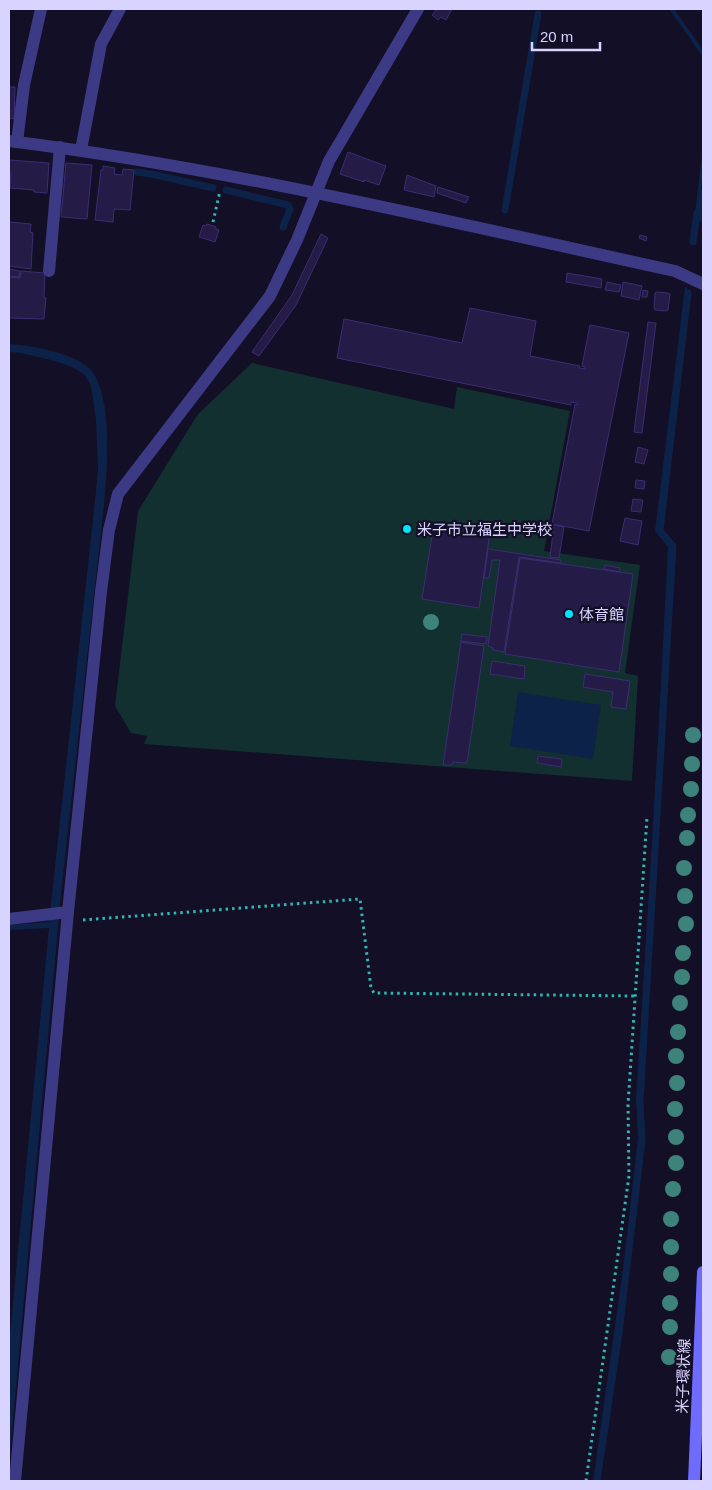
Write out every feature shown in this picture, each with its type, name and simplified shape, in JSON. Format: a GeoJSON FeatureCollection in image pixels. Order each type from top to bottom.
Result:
{"type":"FeatureCollection","features":[{"type":"Feature","properties":{"kind":"main road","name":"米子環状線"},"geometry":{"type":"LineString","coordinates":[[694,1481],[703,1272]]}},
{"type":"Feature","properties":{"kind":"street"},"geometry":{"type":"LineString","coordinates":[[42,9],[13,141],[81,150],[223,175],[316,194],[675,271],[703,284]]}},
{"type":"Feature","properties":{"kind":"street"},"geometry":{"type":"LineString","coordinates":[[81,150],[101,44],[120,9]]}},
{"type":"Feature","properties":{"kind":"street"},"geometry":{"type":"LineString","coordinates":[[15,1481],[68,916],[108,530],[118,494],[270,296],[297,240],[329,161],[418,9]]}},
{"type":"Feature","properties":{"kind":"street"},"geometry":{"type":"LineString","coordinates":[[49,271],[60,147]]}},
{"type":"Feature","properties":{"kind":"street"},"geometry":{"type":"LineString","coordinates":[[9,919],[68,916]]}},
{"type":"Feature","properties":{"kind":"path"},"geometry":{"type":"LineString","coordinates":[[213,222],[223,175]]}},
{"type":"Feature","properties":{"kind":"path"},"geometry":{"type":"LineString","coordinates":[[586,1481],[629,1176],[628,1105],[647,817]]}},
{"type":"Feature","properties":{"kind":"path"},"geometry":{"type":"LineString","coordinates":[[68,916],[360,899],[371,988],[374,993],[635,996]]}},
{"type":"Feature","properties":{"kind":"green space"},"geometry":{"type":"Polygon","coordinates":[[[252,363],[454,409],[457,387],[570,411],[544,551],[640,565],[625,673],[638,676],[632,781],[144,744],[147,736],[131,733],[115,706],[138,511],[198,414],[252,363]]]}},
{"type":"Feature","properties":{"kind":"water"},"geometry":{"type":"Polygon","coordinates":[[[669,9],[674,9],[703,50],[703,57],[669,9]]]}},
{"type":"Feature","properties":{"kind":"water"},"geometry":{"type":"Polygon","coordinates":[[[703,147],[703,172],[697,222],[694,221],[703,147]]]}},
{"type":"Feature","properties":{"kind":"water"},"geometry":{"type":"Polygon","coordinates":[[[685,287],[687,287],[658,531],[671,546],[639,1100],[640,1140],[616,1344],[596,1481],[593,1481],[624,1262],[638,1138],[636,1099],[654,816],[668,547],[655,531],[685,287]]]}},
{"type":"Feature","properties":{"kind":"water"},"geometry":{"type":"Polygon","coordinates":[[[9,344],[39,348],[62,354],[73,358],[89,368],[97,379],[106,413],[107,453],[104,505],[61,894],[9,1464],[9,1345],[49,928],[9,930],[9,925],[49,922],[98,469],[96,420],[91,386],[85,375],[72,367],[55,361],[9,352],[9,344]]]}},
{"type":"Feature","properties":{"kind":"water"},"geometry":{"type":"Polygon","coordinates":[[[518,692],[601,705],[593,759],[510,746],[518,692]]]}},
{"type":"Feature","properties":{"kind":"building"},"geometry":{"type":"Polygon","coordinates":[[[437,9],[452,9],[446,20],[441,17],[438,20],[432,15],[437,9]]]}},
{"type":"Feature","properties":{"kind":"building"},"geometry":{"type":"Polygon","coordinates":[[[9,87],[15,87],[14,119],[9,118],[9,87]]]}},
{"type":"Feature","properties":{"kind":"building"},"geometry":{"type":"Polygon","coordinates":[[[348,152],[386,166],[379,185],[340,174],[348,152]]]}},
{"type":"Feature","properties":{"kind":"building"},"geometry":{"type":"Polygon","coordinates":[[[9,160],[49,163],[47,193],[10,188],[11,172],[9,172],[9,160]]]}},
{"type":"Feature","properties":{"kind":"building"},"geometry":{"type":"Polygon","coordinates":[[[66,163],[92,165],[87,219],[61,217],[66,163]]]}},
{"type":"Feature","properties":{"kind":"building"},"geometry":{"type":"Polygon","coordinates":[[[103,166],[115,168],[114,174],[122,175],[123,169],[134,170],[130,210],[114,209],[113,222],[95,220],[103,166]]]}},
{"type":"Feature","properties":{"kind":"building"},"geometry":{"type":"Polygon","coordinates":[[[407,175],[436,186],[434,197],[404,190],[407,175]]]}},
{"type":"Feature","properties":{"kind":"building"},"geometry":{"type":"Polygon","coordinates":[[[438,187],[469,197],[466,203],[437,193],[438,187]]]}},
{"type":"Feature","properties":{"kind":"building"},"geometry":{"type":"Polygon","coordinates":[[[9,222],[31,224],[30,232],[33,233],[31,269],[9,266],[9,222]]]}},
{"type":"Feature","properties":{"kind":"building"},"geometry":{"type":"Polygon","coordinates":[[[207,224],[219,230],[215,242],[199,237],[203,225],[206,226],[207,224]]]}},
{"type":"Feature","properties":{"kind":"building"},"geometry":{"type":"Polygon","coordinates":[[[321,234],[328,238],[296,305],[259,356],[252,352],[292,295],[321,234]]]}},
{"type":"Feature","properties":{"kind":"building"},"geometry":{"type":"Polygon","coordinates":[[[640,235],[647,237],[646,241],[639,238],[640,235]]]}},
{"type":"Feature","properties":{"kind":"building"},"geometry":{"type":"Polygon","coordinates":[[[10,269],[20,271],[19,277],[9,276],[10,269]]]}},
{"type":"Feature","properties":{"kind":"building"},"geometry":{"type":"Polygon","coordinates":[[[21,271],[45,273],[44,297],[46,298],[44,319],[9,318],[9,279],[10,277],[20,278],[21,271]]]}},
{"type":"Feature","properties":{"kind":"building"},"geometry":{"type":"Polygon","coordinates":[[[567,273],[602,279],[601,288],[566,282],[567,273]]]}},
{"type":"Feature","properties":{"kind":"building"},"geometry":{"type":"Polygon","coordinates":[[[607,282],[621,285],[619,292],[605,290],[607,282]]]}},
{"type":"Feature","properties":{"kind":"building"},"geometry":{"type":"Polygon","coordinates":[[[623,282],[642,286],[639,300],[621,296],[623,282]]]}},
{"type":"Feature","properties":{"kind":"building"},"geometry":{"type":"Polygon","coordinates":[[[643,290],[648,291],[647,297],[642,297],[643,290]]]}},
{"type":"Feature","properties":{"kind":"building"},"geometry":{"type":"Polygon","coordinates":[[[655,293],[670,294],[668,310],[655,310],[655,293]]]}},
{"type":"Feature","properties":{"kind":"building"},"geometry":{"type":"Polygon","coordinates":[[[470,308],[536,321],[530,356],[580,366],[579,368],[585,369],[582,366],[590,325],[629,333],[589,531],[552,524],[575,404],[578,405],[578,403],[571,402],[571,405],[337,358],[344,319],[462,343],[470,308]]]}},
{"type":"Feature","properties":{"kind":"building"},"geometry":{"type":"Polygon","coordinates":[[[648,322],[656,323],[642,433],[634,432],[648,322]]]}},
{"type":"Feature","properties":{"kind":"building"},"geometry":{"type":"Polygon","coordinates":[[[638,447],[648,450],[644,464],[635,462],[638,447]]]}},
{"type":"Feature","properties":{"kind":"building"},"geometry":{"type":"Polygon","coordinates":[[[636,480],[645,481],[644,489],[635,488],[636,480]]]}},
{"type":"Feature","properties":{"kind":"building"},"geometry":{"type":"Polygon","coordinates":[[[633,499],[643,500],[641,512],[631,511],[633,499]]]}},
{"type":"Feature","properties":{"kind":"building"},"geometry":{"type":"Polygon","coordinates":[[[625,518],[642,521],[638,545],[620,541],[625,518]]]}},
{"type":"Feature","properties":{"kind":"building"},"geometry":{"type":"Polygon","coordinates":[[[434,523],[490,532],[479,608],[422,599],[434,523]]]}},
{"type":"Feature","properties":{"kind":"building"},"geometry":{"type":"Polygon","coordinates":[[[554,525],[564,527],[559,558],[550,557],[554,525]]]}},
{"type":"Feature","properties":{"kind":"building"},"geometry":{"type":"Polygon","coordinates":[[[488,549],[561,560],[561,563],[519,557],[504,652],[493,650],[493,648],[488,646],[500,560],[492,560],[489,578],[484,578],[488,549]]]}},
{"type":"Feature","properties":{"kind":"building","name":"体育館"},"geometry":{"type":"Polygon","coordinates":[[[520,558],[633,574],[619,672],[505,654],[520,558]]]}},
{"type":"Feature","properties":{"kind":"building"},"geometry":{"type":"Polygon","coordinates":[[[605,565],[620,568],[619,572],[604,569],[605,565]]]}},
{"type":"Feature","properties":{"kind":"building"},"geometry":{"type":"Polygon","coordinates":[[[462,634],[487,637],[486,644],[461,641],[462,634]]]}},
{"type":"Feature","properties":{"kind":"building"},"geometry":{"type":"Polygon","coordinates":[[[461,642],[484,646],[467,763],[453,762],[452,765],[443,765],[461,642]]]}},
{"type":"Feature","properties":{"kind":"building"},"geometry":{"type":"Polygon","coordinates":[[[492,661],[525,666],[524,679],[490,674],[492,661]]]}},
{"type":"Feature","properties":{"kind":"building"},"geometry":{"type":"Polygon","coordinates":[[[585,674],[630,681],[626,709],[611,707],[613,692],[583,687],[585,674]]]}},
{"type":"Feature","properties":{"kind":"building"},"geometry":{"type":"Polygon","coordinates":[[[538,756],[562,759],[561,767],[537,763],[538,756]]]}},
{"type":"Feature","properties":{"kind":"waterway"},"geometry":{"type":"LineString","coordinates":[[505,210],[538,14]]}},
{"type":"Feature","properties":{"kind":"waterway"},"geometry":{"type":"LineString","coordinates":[[137,172],[213,188]]}},
{"type":"Feature","properties":{"kind":"waterway"},"geometry":{"type":"LineString","coordinates":[[226,190],[288,205],[290,209],[283,227]]}},
{"type":"Feature","properties":{"kind":"waterway"},"geometry":{"type":"LineString","coordinates":[[700,218],[703,192]]}},
{"type":"Feature","properties":{"kind":"waterway"},"geometry":{"type":"LineString","coordinates":[[693,242],[697,213]]}},
{"type":"Feature","properties":{"kind":"waterway"},"geometry":{"type":"LineString","coordinates":[[597,1481],[619,1333],[642,1140],[640,1102],[673,546],[660,531],[688,293]]}},
{"type":"Feature","properties":{"kind":"place","name":"米子市立福生中学校"},"geometry":{"type":"Point","coordinates":[407,529]}},
{"type":"Feature","properties":{"kind":"place","name":"体育館"},"geometry":{"type":"Point","coordinates":[569,614]}}]}
